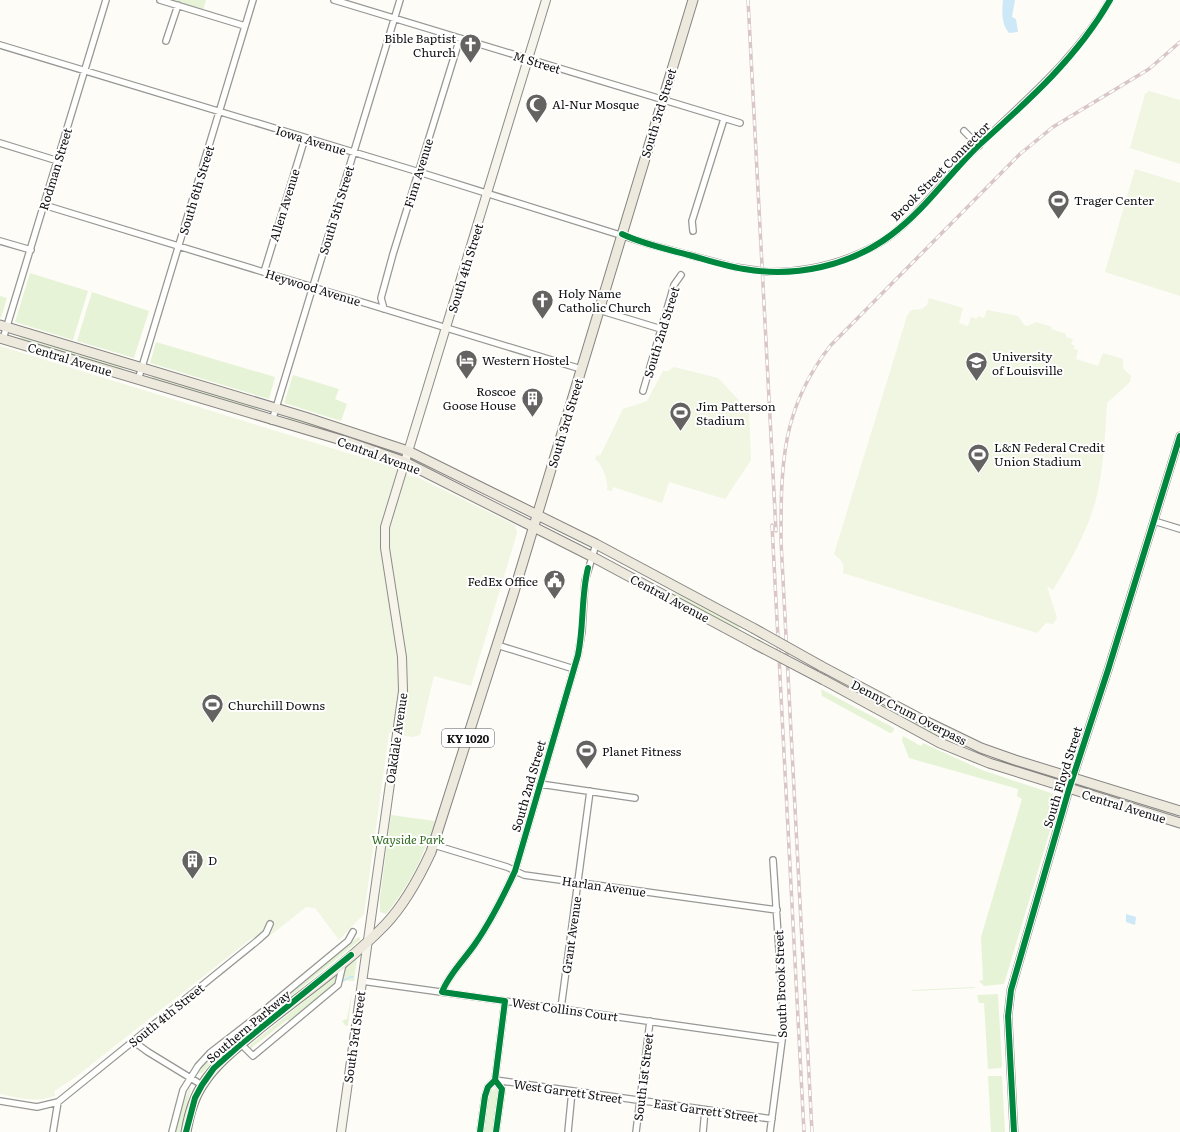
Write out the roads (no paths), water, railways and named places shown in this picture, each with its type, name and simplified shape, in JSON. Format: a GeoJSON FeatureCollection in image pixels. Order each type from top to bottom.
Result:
{"type":"FeatureCollection","features":[{"type":"Feature","properties":{"kind":"main road","name":"South 4th Street"},"geometry":{"type":"LineString","coordinates":[[384,536],[408,451],[447,328],[546,0]]}},
{"type":"Feature","properties":{"kind":"main road","name":"South 3rd Street"},"geometry":{"type":"LineString","coordinates":[[434,845],[497,645],[693,0]]}},
{"type":"Feature","properties":{"kind":"main road","name":"Central Avenue"},"geometry":{"type":"LineString","coordinates":[[4,326],[276,408],[408,451],[596,544],[753,628]]}},
{"type":"Feature","properties":{"kind":"main road","name":"Central Avenue"},"geometry":{"type":"LineString","coordinates":[[1,338],[355,445],[405,462],[591,556],[755,644]]}},
{"type":"Feature","properties":{"kind":"main road","name":"Oakdale Avenue"},"geometry":{"type":"LineString","coordinates":[[368,941],[403,685],[402,657],[384,536]]}},
{"type":"Feature","properties":{"kind":"main road","name":"Denny Crum Overpass"},"geometry":{"type":"LineString","coordinates":[[753,628],[919,718],[974,745],[1015,760],[1073,778]]}},
{"type":"Feature","properties":{"kind":"main road","name":"Denny Crum Overpass"},"geometry":{"type":"LineString","coordinates":[[755,644],[940,743],[989,763],[1069,789]]}},
{"type":"Feature","properties":{"kind":"main road","name":"Central Avenue"},"geometry":{"type":"LineString","coordinates":[[1073,778],[1180,811]]}},
{"type":"Feature","properties":{"kind":"main road","name":"Central Avenue"},"geometry":{"type":"LineString","coordinates":[[1069,789],[1180,823]]}},
{"type":"Feature","properties":{"kind":"main road","name":"Southern Parkway"},"geometry":{"type":"LineString","coordinates":[[186,1132],[190,1113],[202,1084],[214,1068],[241,1044],[344,962],[385,925],[404,902],[416,884],[434,845]]}},
{"type":"Feature","properties":{"kind":"main road","name":"South 3rd Street"},"geometry":{"type":"LineString","coordinates":[[341,1132],[368,941]]}},
{"type":"Feature","properties":{"kind":"street","name":"Rodman Street"},"geometry":{"type":"LineString","coordinates":[[1,338],[31,250],[106,0]]}},
{"type":"Feature","properties":{"kind":"street"},"geometry":{"type":"LineString","coordinates":[[160,0],[245,26]]}},
{"type":"Feature","properties":{"kind":"street","name":"South 6th Street"},"geometry":{"type":"LineString","coordinates":[[138,380],[253,0]]}},
{"type":"Feature","properties":{"kind":"street","name":"M Street"},"geometry":{"type":"LineString","coordinates":[[334,0],[740,123]]}},
{"type":"Feature","properties":{"kind":"street","name":"South 5th Street"},"geometry":{"type":"LineString","coordinates":[[272,421],[400,0]]}},
{"type":"Feature","properties":{"kind":"street","name":"Brook Street Connector"},"geometry":{"type":"LineString","coordinates":[[622,234],[652,245],[745,269],[768,272],[805,270],[832,264],[866,250],[890,236],[918,211],[979,146],[1034,94],[1082,42],[1110,0]]}},
{"type":"Feature","properties":{"kind":"street"},"geometry":{"type":"LineString","coordinates":[[166,41],[178,5]]}},
{"type":"Feature","properties":{"kind":"street","name":"Finn Avenue"},"geometry":{"type":"LineString","coordinates":[[384,309],[381,298],[460,38]]}},
{"type":"Feature","properties":{"kind":"street","name":"Iowa Avenue"},"geometry":{"type":"LineString","coordinates":[[0,45],[622,234]]}},
{"type":"Feature","properties":{"kind":"street"},"geometry":{"type":"LineString","coordinates":[[693,231],[692,221],[724,119]]}},
{"type":"Feature","properties":{"kind":"street"},"geometry":{"type":"LineString","coordinates":[[964,131],[979,146]]}},
{"type":"Feature","properties":{"kind":"street","name":"Allen Avenue"},"geometry":{"type":"LineString","coordinates":[[264,272],[305,138]]}},
{"type":"Feature","properties":{"kind":"street"},"geometry":{"type":"LineString","coordinates":[[0,143],[58,160]]}},
{"type":"Feature","properties":{"kind":"street","name":"Heywood Avenue"},"geometry":{"type":"LineString","coordinates":[[44,206],[581,369]]}},
{"type":"Feature","properties":{"kind":"street"},"geometry":{"type":"LineString","coordinates":[[0,241],[31,250]]}},
{"type":"Feature","properties":{"kind":"street","name":"South 2nd Street"},"geometry":{"type":"LineString","coordinates":[[643,391],[674,285],[681,275]]}},
{"type":"Feature","properties":{"kind":"street"},"geometry":{"type":"LineString","coordinates":[[599,310],[661,329]]}},
{"type":"Feature","properties":{"kind":"street","name":"South Floyd Street"},"geometry":{"type":"LineString","coordinates":[[1014,1132],[1008,1005],[1069,789],[1180,436]]}},
{"type":"Feature","properties":{"kind":"street"},"geometry":{"type":"LineString","coordinates":[[1154,521],[1180,529]]}},
{"type":"Feature","properties":{"kind":"street","name":"South 2nd Street"},"geometry":{"type":"LineString","coordinates":[[442,992],[448,980],[488,925],[501,903],[515,871],[574,669],[582,631],[585,581],[591,556],[596,544]]}},
{"type":"Feature","properties":{"kind":"street"},"geometry":{"type":"LineString","coordinates":[[497,645],[574,669]]}},
{"type":"Feature","properties":{"kind":"street"},"geometry":{"type":"LineString","coordinates":[[540,784],[635,798]]}},
{"type":"Feature","properties":{"kind":"street","name":"Grant Avenue"},"geometry":{"type":"LineString","coordinates":[[560,1008],[590,791]]}},
{"type":"Feature","properties":{"kind":"street","name":"Harlan Avenue"},"geometry":{"type":"LineString","coordinates":[[434,845],[524,875],[777,910]]}},
{"type":"Feature","properties":{"kind":"street","name":"South Brook Street"},"geometry":{"type":"LineString","coordinates":[[770,1132],[784,1025],[774,860]]}},
{"type":"Feature","properties":{"kind":"street","name":"South 4th Street"},"geometry":{"type":"LineString","coordinates":[[58,1102],[257,941],[266,933],[270,924]]}},
{"type":"Feature","properties":{"kind":"street"},"geometry":{"type":"LineString","coordinates":[[172,1132],[183,1090],[190,1077],[210,1053],[348,941],[353,932]]}},
{"type":"Feature","properties":{"kind":"street"},"geometry":{"type":"LineString","coordinates":[[241,1044],[253,1056],[338,985],[344,962]]}},
{"type":"Feature","properties":{"kind":"street","name":"West Collins Court"},"geometry":{"type":"LineString","coordinates":[[362,981],[782,1040]]}},
{"type":"Feature","properties":{"kind":"street"},"geometry":{"type":"LineString","coordinates":[[480,1132],[485,1096],[488,1087],[495,1080],[506,1001]]}},
{"type":"Feature","properties":{"kind":"street","name":"South 1st Street"},"geometry":{"type":"LineString","coordinates":[[636,1132],[650,1021]]}},
{"type":"Feature","properties":{"kind":"street"},"geometry":{"type":"LineString","coordinates":[[133,1041],[148,1052],[202,1084]]}},
{"type":"Feature","properties":{"kind":"street"},"geometry":{"type":"LineString","coordinates":[[495,1080],[502,1089],[496,1132]]}},
{"type":"Feature","properties":{"kind":"street","name":"West Garrett Street"},"geometry":{"type":"LineString","coordinates":[[495,1080],[640,1101]]}},
{"type":"Feature","properties":{"kind":"street"},"geometry":{"type":"LineString","coordinates":[[568,1132],[572,1091]]}},
{"type":"Feature","properties":{"kind":"street"},"geometry":{"type":"LineString","coordinates":[[0,1101],[37,1107],[58,1102],[53,1132]]}},
{"type":"Feature","properties":{"kind":"street","name":"East Garrett Street"},"geometry":{"type":"LineString","coordinates":[[640,1101],[772,1119]]}},
{"type":"Feature","properties":{"kind":"street"},"geometry":{"type":"LineString","coordinates":[[703,1132],[705,1110]]}},
{"type":"Feature","properties":{"kind":"water"},"geometry":{"type":"Polygon","coordinates":[[[1003,0],[1015,0],[1012,17],[1016,19],[1018,32],[1009,33],[1006,29],[1002,13],[1003,0]]]}},
{"type":"Feature","properties":{"kind":"water"},"geometry":{"type":"Polygon","coordinates":[[[1126,914],[1136,917],[1135,925],[1126,922],[1126,914]]]}},
{"type":"Feature","properties":{"kind":"waterway"},"geometry":{"type":"LineString","coordinates":[[343,981],[353,977]]}},
{"type":"Feature","properties":{"kind":"railway"},"geometry":{"type":"LineString","coordinates":[[748,0],[776,531]]}},
{"type":"Feature","properties":{"kind":"railway"},"geometry":{"type":"LineString","coordinates":[[812,1132],[781,541],[784,462],[787,438],[793,415],[814,368],[831,345],[1020,154],[1053,127],[1149,69],[1180,42]]}},
{"type":"Feature","properties":{"kind":"railway"},"geometry":{"type":"LineString","coordinates":[[772,525],[804,1132]]}},
{"type":"Feature","properties":{"kind":"place","name":"Bible Baptist Church"},"geometry":{"type":"Point","coordinates":[471,64]}},
{"type":"Feature","properties":{"kind":"place","name":"Al-Nur Mosque"},"geometry":{"type":"Point","coordinates":[536,124]}},
{"type":"Feature","properties":{"kind":"place","name":"Trager Center"},"geometry":{"type":"Point","coordinates":[1058,220]}},
{"type":"Feature","properties":{"kind":"place","name":"Holy Name Catholic Church"},"geometry":{"type":"Point","coordinates":[543,320]}},
{"type":"Feature","properties":{"kind":"place","name":"Western Hostel"},"geometry":{"type":"Point","coordinates":[466,380]}},
{"type":"Feature","properties":{"kind":"place","name":"University of Louisville"},"geometry":{"type":"Point","coordinates":[976,382]}},
{"type":"Feature","properties":{"kind":"place","name":"Roscoe Goose House"},"geometry":{"type":"Point","coordinates":[532,418]}},
{"type":"Feature","properties":{"kind":"place","name":"Jim Patterson Stadium"},"geometry":{"type":"Point","coordinates":[681,432]}},
{"type":"Feature","properties":{"kind":"place","name":"L&N Federal Credit Union Stadium"},"geometry":{"type":"Point","coordinates":[979,474]}},
{"type":"Feature","properties":{"kind":"place","name":"FedEx Office"},"geometry":{"type":"Point","coordinates":[554,600]}},
{"type":"Feature","properties":{"kind":"place","name":"Churchill Downs"},"geometry":{"type":"Point","coordinates":[212,724]}},
{"type":"Feature","properties":{"kind":"place","name":"Planet Fitness"},"geometry":{"type":"Point","coordinates":[586,770]}},
{"type":"Feature","properties":{"kind":"place","name":"D"},"geometry":{"type":"Point","coordinates":[192,880]}},
{"type":"Feature","properties":{"kind":"park label","name":"Wayside Park"},"geometry":{"type":"Point","coordinates":[408,839]}}]}
